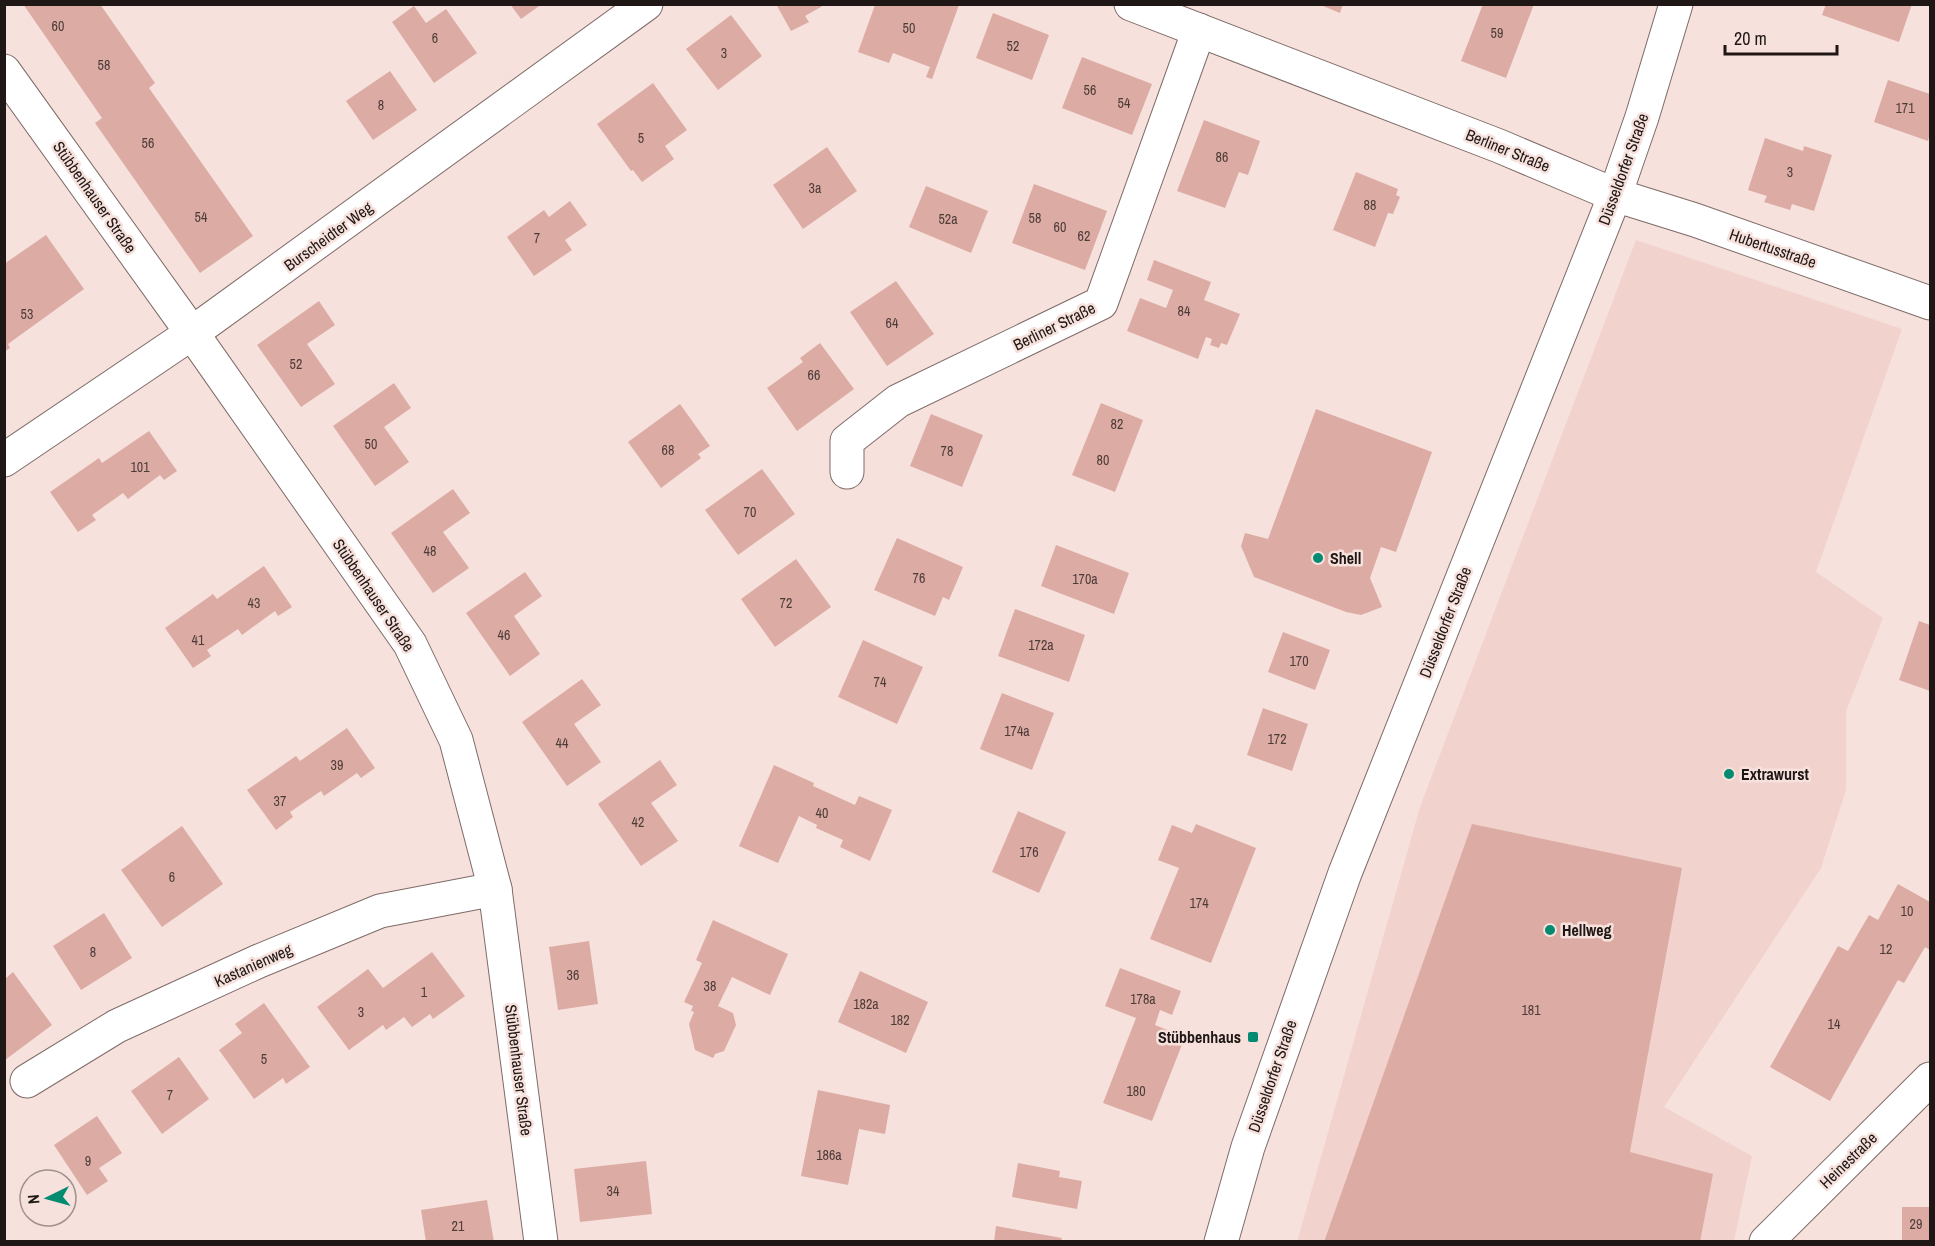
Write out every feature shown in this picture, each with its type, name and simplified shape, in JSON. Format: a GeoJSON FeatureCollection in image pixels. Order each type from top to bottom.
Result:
{"type":"FeatureCollection","features":[{"type":"Feature","properties":{"kind":"street","name":"Burscheidter Weg"},"geometry":{"type":"LineString","coordinates":[[4,460],[192,333],[646,4]]}},
{"type":"Feature","properties":{"kind":"street","name":"Berliner Straße"},"geometry":{"type":"LineString","coordinates":[[1131,4],[1500,146],[1615,195]]}},
{"type":"Feature","properties":{"kind":"street","name":"Düsseldorfer Straße"},"geometry":{"type":"LineString","coordinates":[[1221,1242],[1248,1147],[1345,873],[1615,195],[1642,117],[1676,4]]}},
{"type":"Feature","properties":{"kind":"street","name":"Berliner Straße"},"geometry":{"type":"LineString","coordinates":[[847,472],[847,441],[898,401],[1101,303],[1199,30]]}},
{"type":"Feature","properties":{"kind":"street","name":"Stübbenhauser Straße"},"geometry":{"type":"LineString","coordinates":[[4,71],[192,333],[410,644],[456,740],[495,889],[541,1242]]}},
{"type":"Feature","properties":{"kind":"street","name":"Hubertusstraße"},"geometry":{"type":"LineString","coordinates":[[1615,195],[1695,220],[1930,303]]}},
{"type":"Feature","properties":{"kind":"street","name":"Kastanienweg"},"geometry":{"type":"LineString","coordinates":[[27,1081],[117,1026],[259,961],[380,911],[495,889]]}},
{"type":"Feature","properties":{"kind":"street","name":"Heinestraße"},"geometry":{"type":"LineString","coordinates":[[1766,1242],[1930,1079]]}},
{"type":"Feature","properties":{"kind":"shaded area"},"geometry":{"type":"Polygon","coordinates":[[[1636,240],[1902,329],[1816,572],[1883,618],[1846,711],[1846,790],[1821,868],[1664,1107],[1752,1156],[1734,1241],[1297,1242],[1420,807],[1636,240]]]}},
{"type":"Feature","properties":{"kind":"building"},"geometry":{"type":"Polygon","coordinates":[[[23,4],[100,4],[155,83],[149,88],[253,236],[200,273],[95,123],[102,118],[23,4]]]}},
{"type":"Feature","properties":{"kind":"building"},"geometry":{"type":"Polygon","coordinates":[[[510,4],[542,4],[521,19],[510,4]]]}},
{"type":"Feature","properties":{"kind":"building"},"geometry":{"type":"Polygon","coordinates":[[[776,4],[826,4],[805,16],[809,22],[791,31],[776,4]]]}},
{"type":"Feature","properties":{"kind":"building"},"geometry":{"type":"Polygon","coordinates":[[[1318,4],[1343,4],[1340,13],[1318,4]]]}},
{"type":"Feature","properties":{"kind":"building"},"geometry":{"type":"Polygon","coordinates":[[[1483,4],[1534,4],[1506,78],[1461,61],[1483,4]]]}},
{"type":"Feature","properties":{"kind":"building"},"geometry":{"type":"Polygon","coordinates":[[[1826,4],[1912,4],[1899,42],[1822,15],[1826,4]]]}},
{"type":"Feature","properties":{"kind":"building"},"geometry":{"type":"Polygon","coordinates":[[[875,5],[959,5],[932,79],[926,77],[930,67],[893,53],[889,63],[858,52],[875,5]]]}},
{"type":"Feature","properties":{"kind":"building"},"geometry":{"type":"Polygon","coordinates":[[[414,6],[426,23],[446,9],[477,53],[434,83],[392,22],[414,6]]]}},
{"type":"Feature","properties":{"kind":"building"},"geometry":{"type":"Polygon","coordinates":[[[993,13],[1049,35],[1032,80],[976,58],[993,13]]]}},
{"type":"Feature","properties":{"kind":"building"},"geometry":{"type":"Polygon","coordinates":[[[731,15],[762,56],[718,90],[686,49],[731,15]]]}},
{"type":"Feature","properties":{"kind":"building"},"geometry":{"type":"Polygon","coordinates":[[[1082,57],[1152,84],[1132,135],[1062,108],[1082,57]]]}},
{"type":"Feature","properties":{"kind":"building"},"geometry":{"type":"Polygon","coordinates":[[[390,71],[417,110],[373,140],[346,101],[390,71]]]}},
{"type":"Feature","properties":{"kind":"building"},"geometry":{"type":"Polygon","coordinates":[[[1888,80],[1930,94],[1928,141],[1874,122],[1888,80]]]}},
{"type":"Feature","properties":{"kind":"building"},"geometry":{"type":"Polygon","coordinates":[[[653,83],[687,130],[665,146],[674,159],[642,182],[633,170],[631,171],[597,124],[653,83]]]}},
{"type":"Feature","properties":{"kind":"building"},"geometry":{"type":"Polygon","coordinates":[[[1204,120],[1260,141],[1248,175],[1239,172],[1225,208],[1177,191],[1204,120]]]}},
{"type":"Feature","properties":{"kind":"building"},"geometry":{"type":"Polygon","coordinates":[[[1765,138],[1803,151],[1804,146],[1832,155],[1814,211],[1792,204],[1790,210],[1764,202],[1767,196],[1748,190],[1765,138]]]}},
{"type":"Feature","properties":{"kind":"building"},"geometry":{"type":"Polygon","coordinates":[[[827,147],[857,191],[803,229],[773,185],[827,147]]]}},
{"type":"Feature","properties":{"kind":"building"},"geometry":{"type":"Polygon","coordinates":[[[1356,172],[1398,189],[1396,195],[1400,197],[1393,214],[1388,213],[1375,247],[1333,230],[1356,172]]]}},
{"type":"Feature","properties":{"kind":"building"},"geometry":{"type":"Polygon","coordinates":[[[1034,184],[1107,211],[1085,270],[1012,243],[1034,184]]]}},
{"type":"Feature","properties":{"kind":"building"},"geometry":{"type":"Polygon","coordinates":[[[926,186],[988,211],[971,253],[909,227],[926,186]]]}},
{"type":"Feature","properties":{"kind":"building"},"geometry":{"type":"Polygon","coordinates":[[[570,201],[587,225],[565,240],[572,250],[534,276],[507,237],[544,210],[549,217],[570,201]]]}},
{"type":"Feature","properties":{"kind":"building"},"geometry":{"type":"Polygon","coordinates":[[[46,235],[84,289],[8,344],[10,348],[4,352],[4,264],[46,235]]]}},
{"type":"Feature","properties":{"kind":"building"},"geometry":{"type":"Polygon","coordinates":[[[1154,260],[1211,282],[1204,300],[1240,314],[1227,345],[1221,343],[1219,348],[1210,345],[1212,339],[1206,337],[1198,359],[1127,331],[1140,298],[1166,308],[1173,290],[1147,280],[1154,260]]]}},
{"type":"Feature","properties":{"kind":"building"},"geometry":{"type":"Polygon","coordinates":[[[896,281],[934,334],[887,366],[850,312],[896,281]]]}},
{"type":"Feature","properties":{"kind":"building"},"geometry":{"type":"Polygon","coordinates":[[[319,301],[335,325],[307,344],[335,384],[301,407],[257,345],[319,301]]]}},
{"type":"Feature","properties":{"kind":"building"},"geometry":{"type":"Polygon","coordinates":[[[820,343],[854,389],[797,431],[767,388],[803,362],[800,358],[820,343]]]}},
{"type":"Feature","properties":{"kind":"building"},"geometry":{"type":"Polygon","coordinates":[[[394,383],[411,408],[384,427],[409,462],[375,486],[333,426],[394,383]]]}},
{"type":"Feature","properties":{"kind":"building"},"geometry":{"type":"Polygon","coordinates":[[[1101,403],[1143,420],[1115,492],[1072,475],[1101,403]]]}},
{"type":"Feature","properties":{"kind":"building"},"geometry":{"type":"Polygon","coordinates":[[[680,404],[710,446],[698,454],[701,458],[661,488],[628,442],[680,404]]]}},
{"type":"Feature","properties":{"kind":"building"},"geometry":{"type":"Polygon","coordinates":[[[1316,409],[1432,452],[1396,552],[1381,547],[1370,578],[1382,607],[1361,615],[1346,612],[1254,577],[1241,546],[1245,533],[1268,539],[1316,409]]]}},
{"type":"Feature","properties":{"kind":"building"},"geometry":{"type":"Polygon","coordinates":[[[931,414],[983,435],[962,487],[910,466],[931,414]]]}},
{"type":"Feature","properties":{"kind":"building"},"geometry":{"type":"Polygon","coordinates":[[[149,431],[177,471],[164,480],[160,475],[128,499],[123,493],[92,515],[96,520],[78,532],[50,492],[99,458],[102,463],[149,431]]]}},
{"type":"Feature","properties":{"kind":"building"},"geometry":{"type":"Polygon","coordinates":[[[762,469],[795,514],[738,555],[705,510],[762,469]]]}},
{"type":"Feature","properties":{"kind":"building"},"geometry":{"type":"Polygon","coordinates":[[[453,489],[470,513],[443,532],[469,568],[433,593],[391,533],[453,489]]]}},
{"type":"Feature","properties":{"kind":"building"},"geometry":{"type":"Polygon","coordinates":[[[897,538],[963,567],[949,600],[943,597],[935,616],[874,590],[897,538]]]}},
{"type":"Feature","properties":{"kind":"building"},"geometry":{"type":"Polygon","coordinates":[[[1056,545],[1129,573],[1114,614],[1041,586],[1056,545]]]}},
{"type":"Feature","properties":{"kind":"building"},"geometry":{"type":"Polygon","coordinates":[[[796,559],[831,607],[775,647],[741,599],[796,559]]]}},
{"type":"Feature","properties":{"kind":"building"},"geometry":{"type":"Polygon","coordinates":[[[264,566],[292,607],[278,616],[275,611],[242,635],[238,629],[207,650],[211,656],[193,668],[165,628],[213,594],[217,599],[264,566]]]}},
{"type":"Feature","properties":{"kind":"building"},"geometry":{"type":"Polygon","coordinates":[[[525,572],[542,596],[514,616],[540,654],[510,676],[466,613],[525,572]]]}},
{"type":"Feature","properties":{"kind":"building"},"geometry":{"type":"Polygon","coordinates":[[[1015,609],[1085,635],[1069,682],[998,656],[1015,609]]]}},
{"type":"Feature","properties":{"kind":"building"},"geometry":{"type":"Polygon","coordinates":[[[1919,621],[1930,625],[1930,691],[1899,680],[1919,621]]]}},
{"type":"Feature","properties":{"kind":"building"},"geometry":{"type":"Polygon","coordinates":[[[1283,632],[1330,650],[1315,690],[1268,672],[1283,632]]]}},
{"type":"Feature","properties":{"kind":"building"},"geometry":{"type":"Polygon","coordinates":[[[863,640],[923,667],[897,724],[838,697],[863,640]]]}},
{"type":"Feature","properties":{"kind":"building"},"geometry":{"type":"Polygon","coordinates":[[[582,679],[601,705],[574,724],[601,762],[567,786],[522,722],[582,679]]]}},
{"type":"Feature","properties":{"kind":"building"},"geometry":{"type":"Polygon","coordinates":[[[1002,693],[1054,713],[1032,770],[980,749],[1002,693]]]}},
{"type":"Feature","properties":{"kind":"building"},"geometry":{"type":"Polygon","coordinates":[[[1263,708],[1308,724],[1292,771],[1247,755],[1263,708]]]}},
{"type":"Feature","properties":{"kind":"building"},"geometry":{"type":"Polygon","coordinates":[[[347,728],[375,768],[361,778],[357,773],[324,796],[321,791],[290,812],[293,817],[276,830],[247,790],[296,756],[300,761],[347,728]]]}},
{"type":"Feature","properties":{"kind":"building"},"geometry":{"type":"Polygon","coordinates":[[[660,760],[677,785],[651,803],[678,841],[641,866],[598,804],[660,760]]]}},
{"type":"Feature","properties":{"kind":"building"},"geometry":{"type":"Polygon","coordinates":[[[774,765],[855,805],[859,796],[892,810],[870,861],[840,847],[843,840],[816,828],[817,825],[799,816],[778,863],[739,846],[774,765]]]}},
{"type":"Feature","properties":{"kind":"building"},"geometry":{"type":"Polygon","coordinates":[[[1018,811],[1066,832],[1039,893],[992,872],[1018,811]]]}},
{"type":"Feature","properties":{"kind":"building"},"geometry":{"type":"Polygon","coordinates":[[[1196,824],[1256,848],[1211,963],[1150,939],[1179,868],[1158,860],[1172,825],[1192,833],[1196,824]]]}},
{"type":"Feature","properties":{"kind":"building"},"geometry":{"type":"Polygon","coordinates":[[[1472,824],[1682,868],[1630,1152],[1713,1174],[1700,1242],[1324,1242],[1472,824]]]}},
{"type":"Feature","properties":{"kind":"building"},"geometry":{"type":"Polygon","coordinates":[[[182,826],[223,884],[162,927],[121,870],[182,826]]]}},
{"type":"Feature","properties":{"kind":"building"},"geometry":{"type":"Polygon","coordinates":[[[1898,884],[1930,902],[1930,950],[1925,947],[1904,983],[1898,980],[1830,1101],[1770,1067],[1838,946],[1848,951],[1869,915],[1878,920],[1898,884]]]}},
{"type":"Feature","properties":{"kind":"building"},"geometry":{"type":"Polygon","coordinates":[[[104,913],[132,958],[81,990],[53,946],[104,913]]]}},
{"type":"Feature","properties":{"kind":"building"},"geometry":{"type":"Polygon","coordinates":[[[713,920],[788,954],[770,995],[732,977],[718,1006],[733,1013],[736,1025],[724,1051],[715,1054],[713,1058],[695,1050],[689,1024],[694,1012],[691,1011],[693,1006],[684,1002],[702,963],[696,960],[713,920]]]}},
{"type":"Feature","properties":{"kind":"building"},"geometry":{"type":"Polygon","coordinates":[[[589,941],[598,1004],[558,1010],[549,947],[589,941]]]}},
{"type":"Feature","properties":{"kind":"building"},"geometry":{"type":"Polygon","coordinates":[[[432,952],[465,996],[433,1019],[430,1014],[412,1027],[404,1017],[386,1030],[383,1025],[349,1050],[317,1007],[368,969],[383,988],[432,952]]]}},
{"type":"Feature","properties":{"kind":"building"},"geometry":{"type":"Polygon","coordinates":[[[1120,968],[1181,991],[1172,1015],[1160,1010],[1155,1025],[1185,1037],[1152,1121],[1103,1103],[1136,1018],[1105,1006],[1120,968]]]}},
{"type":"Feature","properties":{"kind":"building"},"geometry":{"type":"Polygon","coordinates":[[[860,971],[928,1002],[906,1053],[838,1022],[860,971]]]}},
{"type":"Feature","properties":{"kind":"building"},"geometry":{"type":"Polygon","coordinates":[[[13,972],[52,1025],[5,1060],[5,979],[13,972]]]}},
{"type":"Feature","properties":{"kind":"building"},"geometry":{"type":"Polygon","coordinates":[[[264,1003],[310,1067],[286,1084],[283,1078],[254,1099],[219,1050],[242,1033],[235,1024],[264,1003]]]}},
{"type":"Feature","properties":{"kind":"building"},"geometry":{"type":"Polygon","coordinates":[[[179,1057],[209,1099],[162,1134],[131,1091],[179,1057]]]}},
{"type":"Feature","properties":{"kind":"building"},"geometry":{"type":"Polygon","coordinates":[[[818,1090],[890,1105],[885,1134],[859,1129],[848,1185],[801,1176],[818,1090]]]}},
{"type":"Feature","properties":{"kind":"building"},"geometry":{"type":"Polygon","coordinates":[[[97,1116],[122,1153],[99,1168],[108,1181],[87,1195],[78,1181],[78,1168],[69,1168],[54,1145],[97,1116]]]}},
{"type":"Feature","properties":{"kind":"building"},"geometry":{"type":"Polygon","coordinates":[[[646,1161],[652,1214],[580,1222],[574,1169],[646,1161]]]}},
{"type":"Feature","properties":{"kind":"building"},"geometry":{"type":"Polygon","coordinates":[[[1018,1163],[1060,1171],[1059,1177],[1082,1181],[1077,1209],[1012,1197],[1018,1163]]]}},
{"type":"Feature","properties":{"kind":"building"},"geometry":{"type":"Polygon","coordinates":[[[487,1200],[494,1242],[426,1242],[421,1210],[487,1200]]]}},
{"type":"Feature","properties":{"kind":"building"},"geometry":{"type":"Polygon","coordinates":[[[1902,1207],[1930,1207],[1930,1242],[1902,1242],[1902,1207]]]}},
{"type":"Feature","properties":{"kind":"building"},"geometry":{"type":"Polygon","coordinates":[[[996,1226],[1062,1238],[1061,1242],[994,1242],[996,1226]]]}},
{"type":"Feature","properties":{"kind":"place","name":"Shell"},"geometry":{"type":"Point","coordinates":[1318,558]}},
{"type":"Feature","properties":{"kind":"place","name":"Extrawurst"},"geometry":{"type":"Point","coordinates":[1729,774]}},
{"type":"Feature","properties":{"kind":"place","name":"Hellweg"},"geometry":{"type":"Point","coordinates":[1550,930]}},
{"type":"Feature","properties":{"kind":"place","name":"Stübbenhaus"},"geometry":{"type":"Point","coordinates":[1253,1037]}}]}
